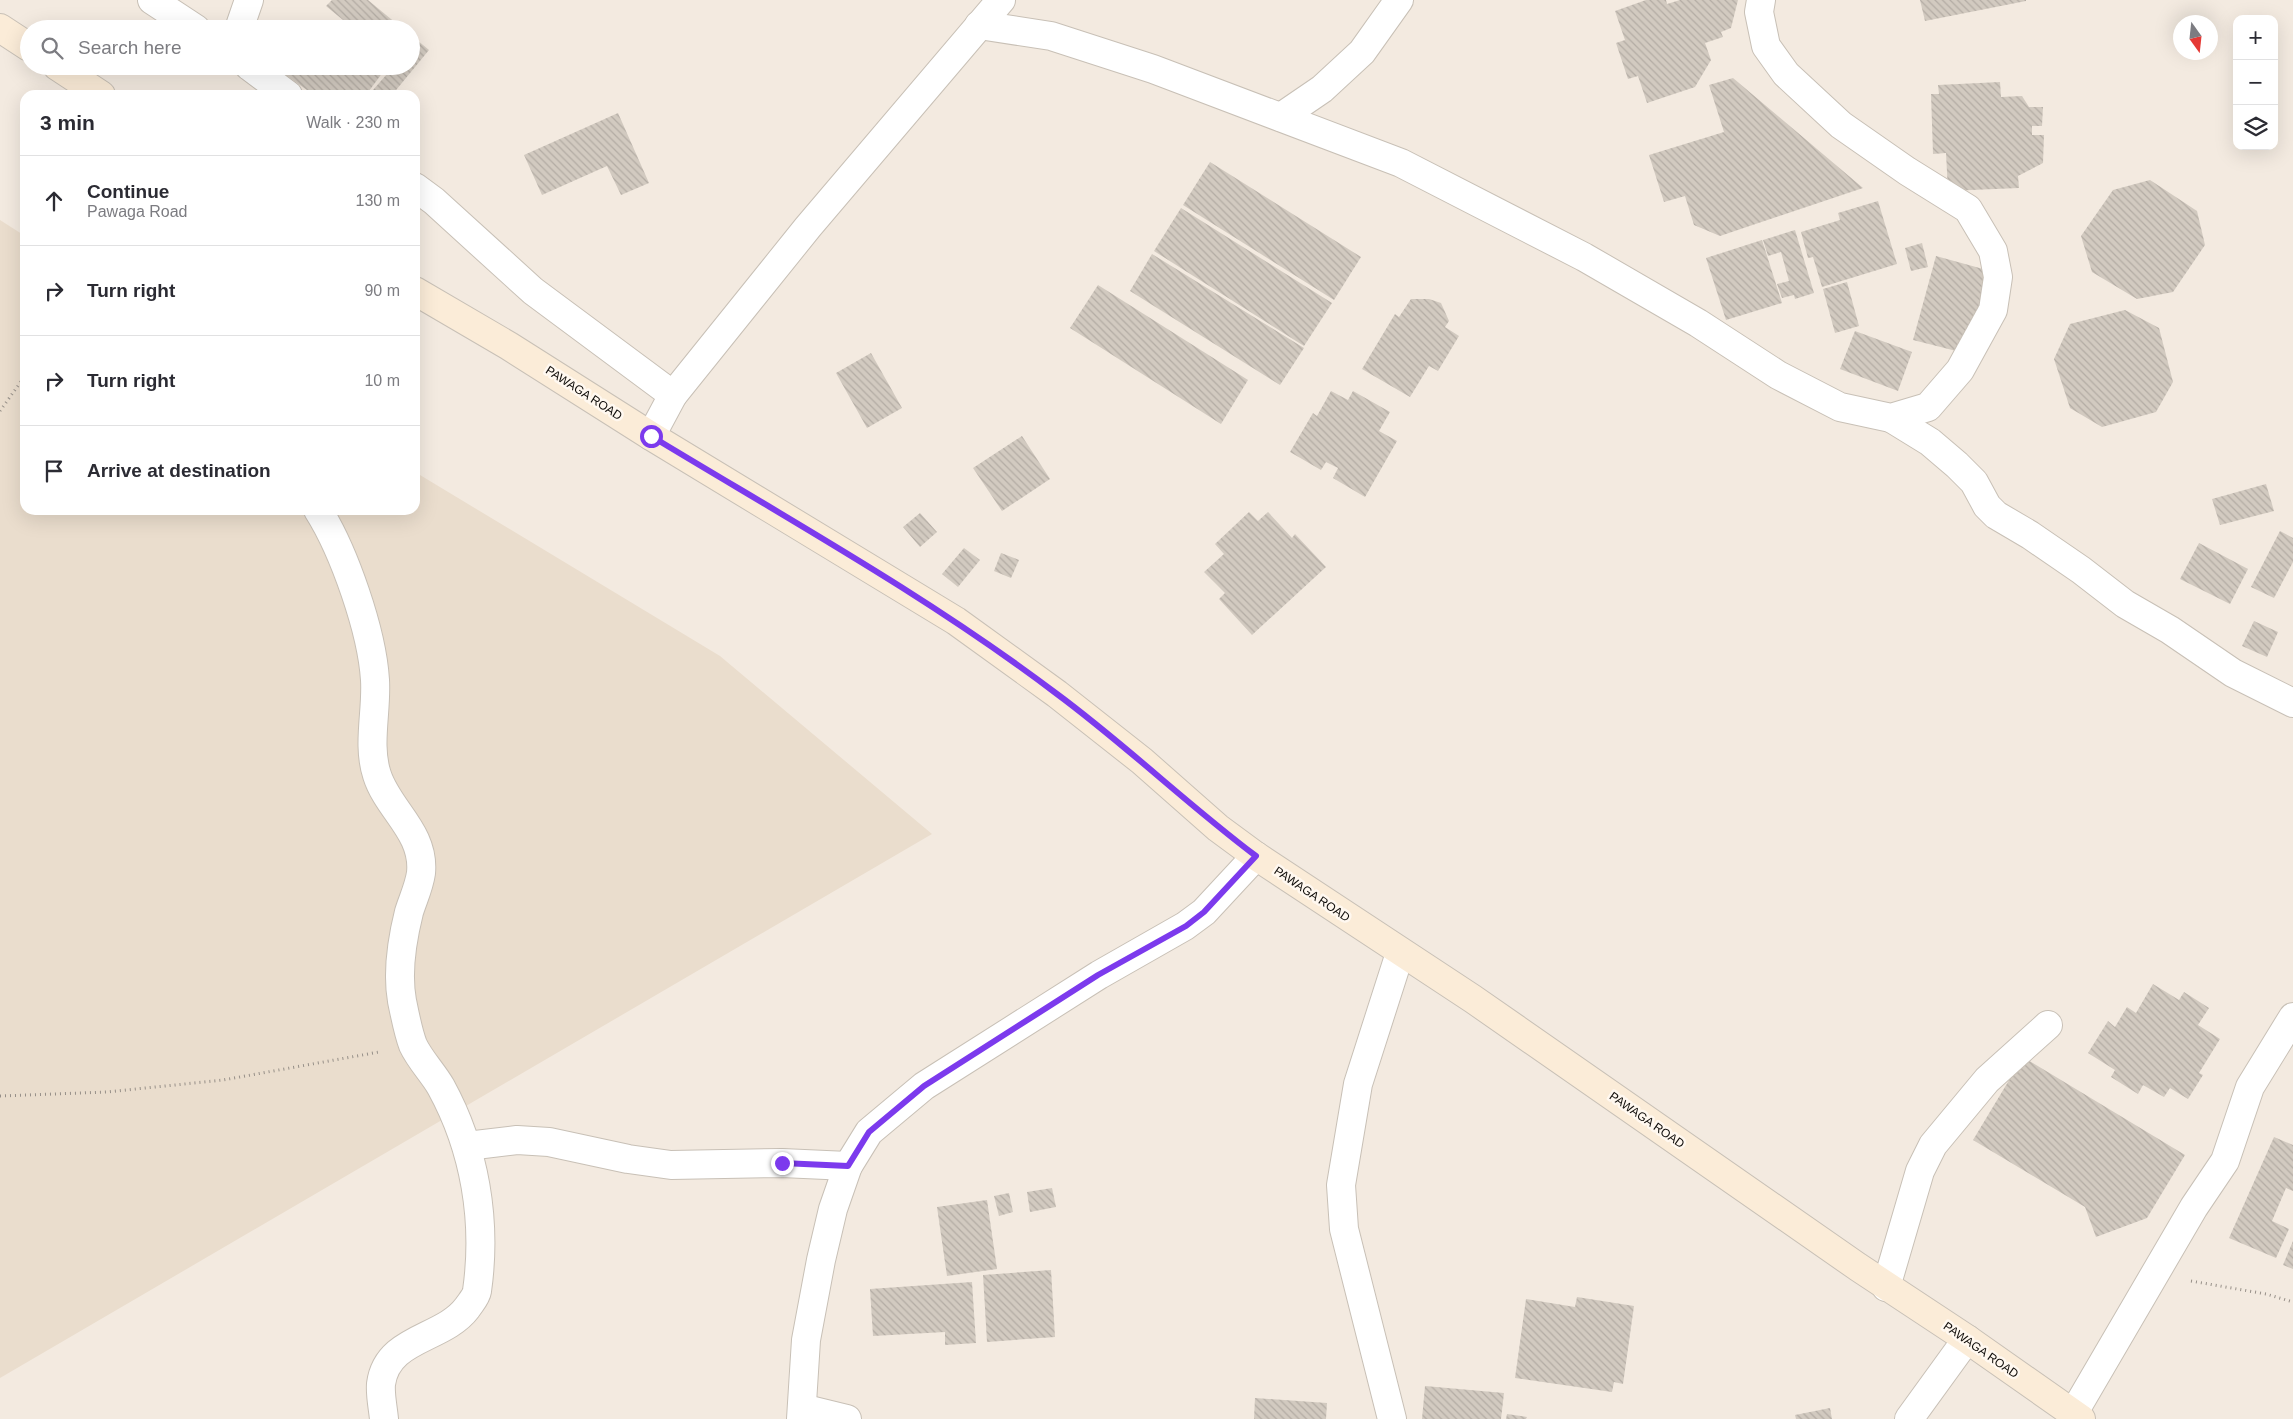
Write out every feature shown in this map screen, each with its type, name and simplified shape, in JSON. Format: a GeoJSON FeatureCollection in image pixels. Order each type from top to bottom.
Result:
{"type":"FeatureCollection","features":[{"type":"Feature","properties":{"kind":"main road"},"geometry":{"type":"LineString","coordinates":[[0,28],[20,41]]}},
{"type":"Feature","properties":{"kind":"main road"},"geometry":{"type":"LineString","coordinates":[[71,75],[94,90]]}},
{"type":"Feature","properties":{"kind":"main road","name":"PAWAGA ROAD"},"geometry":{"type":"LineString","coordinates":[[420,294],[509,346],[651,436],[956,621],[1057,694],[1142,761],[1218,828],[1256,856],[1481,1005],[1886,1287],[1967,1339],[2078,1416]]}},
{"type":"Feature","properties":{"kind":"street"},"geometry":{"type":"LineString","coordinates":[[152,0],[182,20]]}},
{"type":"Feature","properties":{"kind":"street"},"geometry":{"type":"LineString","coordinates":[[242,20],[249,0]]}},
{"type":"Feature","properties":{"kind":"street"},"geometry":{"type":"LineString","coordinates":[[651,436],[674,395],[808,227],[1001,0]]}},
{"type":"Feature","properties":{"kind":"street"},"geometry":{"type":"LineString","coordinates":[[1281,117],[1322,89],[1362,52],[1400,0]]}},
{"type":"Feature","properties":{"kind":"street"},"geometry":{"type":"LineString","coordinates":[[1761,0],[1759,12],[1766,46],[1786,74],[1841,125],[1907,171],[1968,209],[1993,251],[1998,277],[1993,310],[1960,370],[1928,407],[1891,418]]}},
{"type":"Feature","properties":{"kind":"street"},"geometry":{"type":"LineString","coordinates":[[980,25],[1051,36],[1153,69],[1401,163],[1584,257],[1698,323],[1778,375],[1840,407],[1891,418],[1930,442],[1958,465],[1974,482],[1987,506],[1996,515],[2030,535],[2081,570],[2125,604],[2170,630],[2233,672],[2293,703]]}},
{"type":"Feature","properties":{"kind":"street"},"geometry":{"type":"LineString","coordinates":[[261,75],[281,90]]}},
{"type":"Feature","properties":{"kind":"street"},"geometry":{"type":"LineString","coordinates":[[420,191],[434,201],[533,291],[674,395]]}},
{"type":"Feature","properties":{"kind":"street"},"geometry":{"type":"LineString","coordinates":[[321,515],[331,531],[359,605],[368,641],[375,678],[376,706],[372,755],[377,776],[388,797],[414,834],[419,852],[421,873],[409,912],[399,970],[402,999],[414,1045],[441,1088],[467,1146],[477,1184],[479,1251],[476,1294],[459,1318],[435,1333],[409,1343],[389,1360],[381,1384],[384,1419]]}},
{"type":"Feature","properties":{"kind":"street"},"geometry":{"type":"LineString","coordinates":[[847,1419],[802,1414],[806,1340],[833,1209],[848,1166],[869,1132],[924,1086],[1098,975],[1186,926],[1204,912],[1256,856]]}},
{"type":"Feature","properties":{"kind":"street"},"geometry":{"type":"LineString","coordinates":[[1392,1419],[1344,1229],[1341,1185],[1358,1084],[1400,953]]}},
{"type":"Feature","properties":{"kind":"street"},"geometry":{"type":"LineString","coordinates":[[2078,1416],[2194,1207],[2225,1161],[2250,1087],[2293,1017]]}},
{"type":"Feature","properties":{"kind":"street"},"geometry":{"type":"LineString","coordinates":[[1886,1287],[1920,1171],[1933,1145],[1987,1080],[2048,1025]]}},
{"type":"Feature","properties":{"kind":"street"},"geometry":{"type":"LineString","coordinates":[[467,1146],[487,1142],[516,1140],[549,1142],[628,1159],[671,1165],[782,1163],[848,1166]]}},
{"type":"Feature","properties":{"kind":"street"},"geometry":{"type":"LineString","coordinates":[[1909,1419],[1967,1339]]}},
{"type":"Feature","properties":{"kind":"path"},"geometry":{"type":"LineString","coordinates":[[0,411],[20,383]]}},
{"type":"Feature","properties":{"kind":"path"},"geometry":{"type":"LineString","coordinates":[[0,1096],[107,1092],[223,1080],[414,1045]]}},
{"type":"Feature","properties":{"kind":"path"},"geometry":{"type":"LineString","coordinates":[[2156,1276],[2266,1294],[2293,1302]]}},
{"type":"Feature","properties":{"kind":"shaded area"},"geometry":{"type":"Polygon","coordinates":[[[0,220],[20,233],[20,515],[420,515],[420,475],[720,656],[932,834],[0,1378],[0,220]]]}},
{"type":"Feature","properties":{"kind":"building"},"geometry":{"type":"Polygon","coordinates":[[[332,0],[368,0],[392,20],[343,20],[326,6],[332,0]]]}},
{"type":"Feature","properties":{"kind":"building"},"geometry":{"type":"Polygon","coordinates":[[[1646,0],[1666,0],[1667,4],[1680,0],[1738,0],[1731,28],[1721,32],[1723,37],[1705,43],[1711,60],[1695,87],[1647,103],[1638,76],[1628,79],[1616,43],[1625,40],[1615,11],[1646,0]]]}},
{"type":"Feature","properties":{"kind":"building"},"geometry":{"type":"Polygon","coordinates":[[[1920,0],[2026,0],[2026,1],[1925,21],[1920,0]]]}},
{"type":"Feature","properties":{"kind":"building"},"geometry":{"type":"Polygon","coordinates":[[[420,42],[429,50],[420,61],[420,42]]]}},
{"type":"Feature","properties":{"kind":"building"},"geometry":{"type":"Polygon","coordinates":[[[286,75],[381,75],[370,90],[307,90],[286,75]]]}},
{"type":"Feature","properties":{"kind":"building"},"geometry":{"type":"Polygon","coordinates":[[[386,75],[408,75],[396,90],[373,90],[386,75]]]}},
{"type":"Feature","properties":{"kind":"building"},"geometry":{"type":"Polygon","coordinates":[[[1733,78],[1863,188],[1720,236],[1694,225],[1685,196],[1664,202],[1649,155],[1724,132],[1709,85],[1733,78]]]}},
{"type":"Feature","properties":{"kind":"building"},"geometry":{"type":"Polygon","coordinates":[[[2000,82],[2001,97],[2022,96],[2029,107],[2043,107],[2042,126],[2032,126],[2032,135],[2044,135],[2043,163],[2018,176],[2019,188],[1948,191],[1946,153],[1933,154],[1931,94],[1939,94],[1938,85],[2000,82]]]}},
{"type":"Feature","properties":{"kind":"building"},"geometry":{"type":"Polygon","coordinates":[[[618,113],[649,183],[621,195],[607,166],[542,195],[524,155],[618,113]]]}},
{"type":"Feature","properties":{"kind":"building"},"geometry":{"type":"Polygon","coordinates":[[[1210,162],[1361,257],[1334,300],[1183,205],[1210,162]]]}},
{"type":"Feature","properties":{"kind":"building"},"geometry":{"type":"Polygon","coordinates":[[[2150,180],[2197,211],[2205,245],[2173,292],[2137,299],[2092,272],[2081,236],[2113,190],[2150,180]]]}},
{"type":"Feature","properties":{"kind":"building"},"geometry":{"type":"Polygon","coordinates":[[[1878,201],[1897,264],[1822,287],[1813,257],[1808,258],[1801,232],[1840,220],[1838,213],[1878,201]]]}},
{"type":"Feature","properties":{"kind":"building"},"geometry":{"type":"Polygon","coordinates":[[[1181,208],[1332,303],[1304,346],[1154,251],[1181,208]]]}},
{"type":"Feature","properties":{"kind":"building"},"geometry":{"type":"Polygon","coordinates":[[[1795,230],[1814,293],[1795,299],[1794,295],[1782,298],[1777,284],[1789,281],[1781,252],[1768,256],[1763,240],[1795,230]]]}},
{"type":"Feature","properties":{"kind":"building"},"geometry":{"type":"Polygon","coordinates":[[[1762,240],[1782,303],[1726,320],[1706,258],[1762,240]]]}},
{"type":"Feature","properties":{"kind":"building"},"geometry":{"type":"Polygon","coordinates":[[[1922,243],[1928,267],[1911,271],[1905,248],[1922,243]]]}},
{"type":"Feature","properties":{"kind":"building"},"geometry":{"type":"Polygon","coordinates":[[[1152,254],[1304,348],[1280,385],[1130,291],[1152,254]]]}},
{"type":"Feature","properties":{"kind":"building"},"geometry":{"type":"Polygon","coordinates":[[[1936,256],[1994,272],[1972,355],[1913,340],[1936,256]]]}},
{"type":"Feature","properties":{"kind":"building"},"geometry":{"type":"Polygon","coordinates":[[[1847,282],[1859,326],[1835,333],[1823,289],[1847,282]]]}},
{"type":"Feature","properties":{"kind":"building"},"geometry":{"type":"Polygon","coordinates":[[[1098,285],[1248,380],[1221,424],[1070,328],[1098,285]]]}},
{"type":"Feature","properties":{"kind":"building"},"geometry":{"type":"Polygon","coordinates":[[[1411,299],[1429,299],[1441,303],[1449,321],[1445,327],[1459,336],[1438,371],[1429,366],[1410,397],[1362,369],[1395,314],[1399,317],[1411,299]]]}},
{"type":"Feature","properties":{"kind":"building"},"geometry":{"type":"Polygon","coordinates":[[[2125,310],[2159,328],[2173,382],[2156,412],[2102,427],[2070,408],[2054,359],[2070,324],[2125,310]]]}},
{"type":"Feature","properties":{"kind":"building"},"geometry":{"type":"Polygon","coordinates":[[[1855,331],[1912,352],[1898,391],[1840,369],[1855,331]]]}},
{"type":"Feature","properties":{"kind":"building"},"geometry":{"type":"Polygon","coordinates":[[[871,353],[902,408],[867,428],[836,373],[871,353]]]}},
{"type":"Feature","properties":{"kind":"building"},"geometry":{"type":"Polygon","coordinates":[[[1331,391],[1348,400],[1353,391],[1390,412],[1379,431],[1397,441],[1365,497],[1333,478],[1338,468],[1326,462],[1321,470],[1290,452],[1313,413],[1317,416],[1331,391]]]}},
{"type":"Feature","properties":{"kind":"building"},"geometry":{"type":"Polygon","coordinates":[[[1022,436],[1050,479],[1002,511],[973,468],[1022,436]]]}},
{"type":"Feature","properties":{"kind":"building"},"geometry":{"type":"Polygon","coordinates":[[[2266,484],[2274,511],[2220,525],[2212,499],[2266,484]]]}},
{"type":"Feature","properties":{"kind":"building"},"geometry":{"type":"Polygon","coordinates":[[[1249,512],[1258,521],[1268,512],[1292,538],[1295,534],[1326,567],[1252,635],[1219,599],[1225,593],[1204,572],[1224,554],[1215,544],[1249,512]]]}},
{"type":"Feature","properties":{"kind":"building"},"geometry":{"type":"Polygon","coordinates":[[[920,513],[937,532],[920,547],[903,527],[920,513]]]}},
{"type":"Feature","properties":{"kind":"building"},"geometry":{"type":"Polygon","coordinates":[[[2280,531],[2293,538],[2293,562],[2274,598],[2251,587],[2280,531]]]}},
{"type":"Feature","properties":{"kind":"building"},"geometry":{"type":"Polygon","coordinates":[[[2199,543],[2248,569],[2230,604],[2180,579],[2199,543]]]}},
{"type":"Feature","properties":{"kind":"building"},"geometry":{"type":"Polygon","coordinates":[[[964,548],[980,560],[958,587],[942,574],[964,548]]]}},
{"type":"Feature","properties":{"kind":"building"},"geometry":{"type":"Polygon","coordinates":[[[1001,553],[1019,560],[1011,578],[994,571],[1001,553]]]}},
{"type":"Feature","properties":{"kind":"building"},"geometry":{"type":"Polygon","coordinates":[[[2254,621],[2278,632],[2267,657],[2242,646],[2254,621]]]}},
{"type":"Feature","properties":{"kind":"building"},"geometry":{"type":"Polygon","coordinates":[[[2153,984],[2179,1000],[2184,992],[2209,1008],[2198,1025],[2220,1039],[2199,1073],[2203,1075],[2188,1099],[2170,1088],[2164,1097],[2143,1085],[2138,1094],[2111,1077],[2115,1070],[2088,1053],[2108,1021],[2115,1027],[2127,1007],[2136,1013],[2153,984]]]}},
{"type":"Feature","properties":{"kind":"building"},"geometry":{"type":"Polygon","coordinates":[[[2023,1057],[2185,1155],[2147,1218],[2096,1237],[2085,1207],[1973,1140],[2023,1057]]]}},
{"type":"Feature","properties":{"kind":"building"},"geometry":{"type":"Polygon","coordinates":[[[2274,1137],[2293,1145],[2293,1191],[2286,1188],[2272,1221],[2289,1229],[2276,1258],[2229,1238],[2274,1137]]]}},
{"type":"Feature","properties":{"kind":"building"},"geometry":{"type":"Polygon","coordinates":[[[1052,1188],[1056,1207],[1030,1212],[1027,1192],[1052,1188]]]}},
{"type":"Feature","properties":{"kind":"building"},"geometry":{"type":"Polygon","coordinates":[[[1009,1193],[1013,1212],[999,1216],[994,1196],[1009,1193]]]}},
{"type":"Feature","properties":{"kind":"building"},"geometry":{"type":"Polygon","coordinates":[[[987,1200],[997,1269],[947,1276],[937,1207],[987,1200]]]}},
{"type":"Feature","properties":{"kind":"building"},"geometry":{"type":"Polygon","coordinates":[[[2293,1241],[2293,1269],[2283,1265],[2293,1241]]]}},
{"type":"Feature","properties":{"kind":"building"},"geometry":{"type":"Polygon","coordinates":[[[1051,1270],[1055,1337],[987,1342],[983,1275],[1051,1270]]]}},
{"type":"Feature","properties":{"kind":"building"},"geometry":{"type":"Polygon","coordinates":[[[972,1282],[976,1343],[945,1345],[945,1332],[873,1336],[870,1289],[972,1282]]]}},
{"type":"Feature","properties":{"kind":"building"},"geometry":{"type":"Polygon","coordinates":[[[1577,1297],[1634,1306],[1623,1384],[1614,1382],[1612,1392],[1515,1378],[1526,1299],[1575,1307],[1577,1297]]]}},
{"type":"Feature","properties":{"kind":"building"},"geometry":{"type":"Polygon","coordinates":[[[1425,1386],[1504,1393],[1501,1419],[1422,1419],[1425,1386]]]}},
{"type":"Feature","properties":{"kind":"building"},"geometry":{"type":"Polygon","coordinates":[[[1255,1398],[1327,1403],[1326,1419],[1254,1419],[1255,1398]]]}},
{"type":"Feature","properties":{"kind":"building"},"geometry":{"type":"Polygon","coordinates":[[[1830,1408],[1832,1419],[1796,1419],[1795,1415],[1830,1408]]]}},
{"type":"Feature","properties":{"kind":"building"},"geometry":{"type":"Polygon","coordinates":[[[1507,1414],[1527,1417],[1526,1419],[1506,1419],[1507,1414]]]}},
{"type":"Feature","properties":{"kind":"route"},"geometry":{"type":"LineString","coordinates":[[651,436],[956,621],[1057,694],[1142,761],[1218,828],[1256,856],[1204,912],[1186,926],[1098,975],[924,1086],[869,1132],[848,1166],[782,1163]]}}]}
